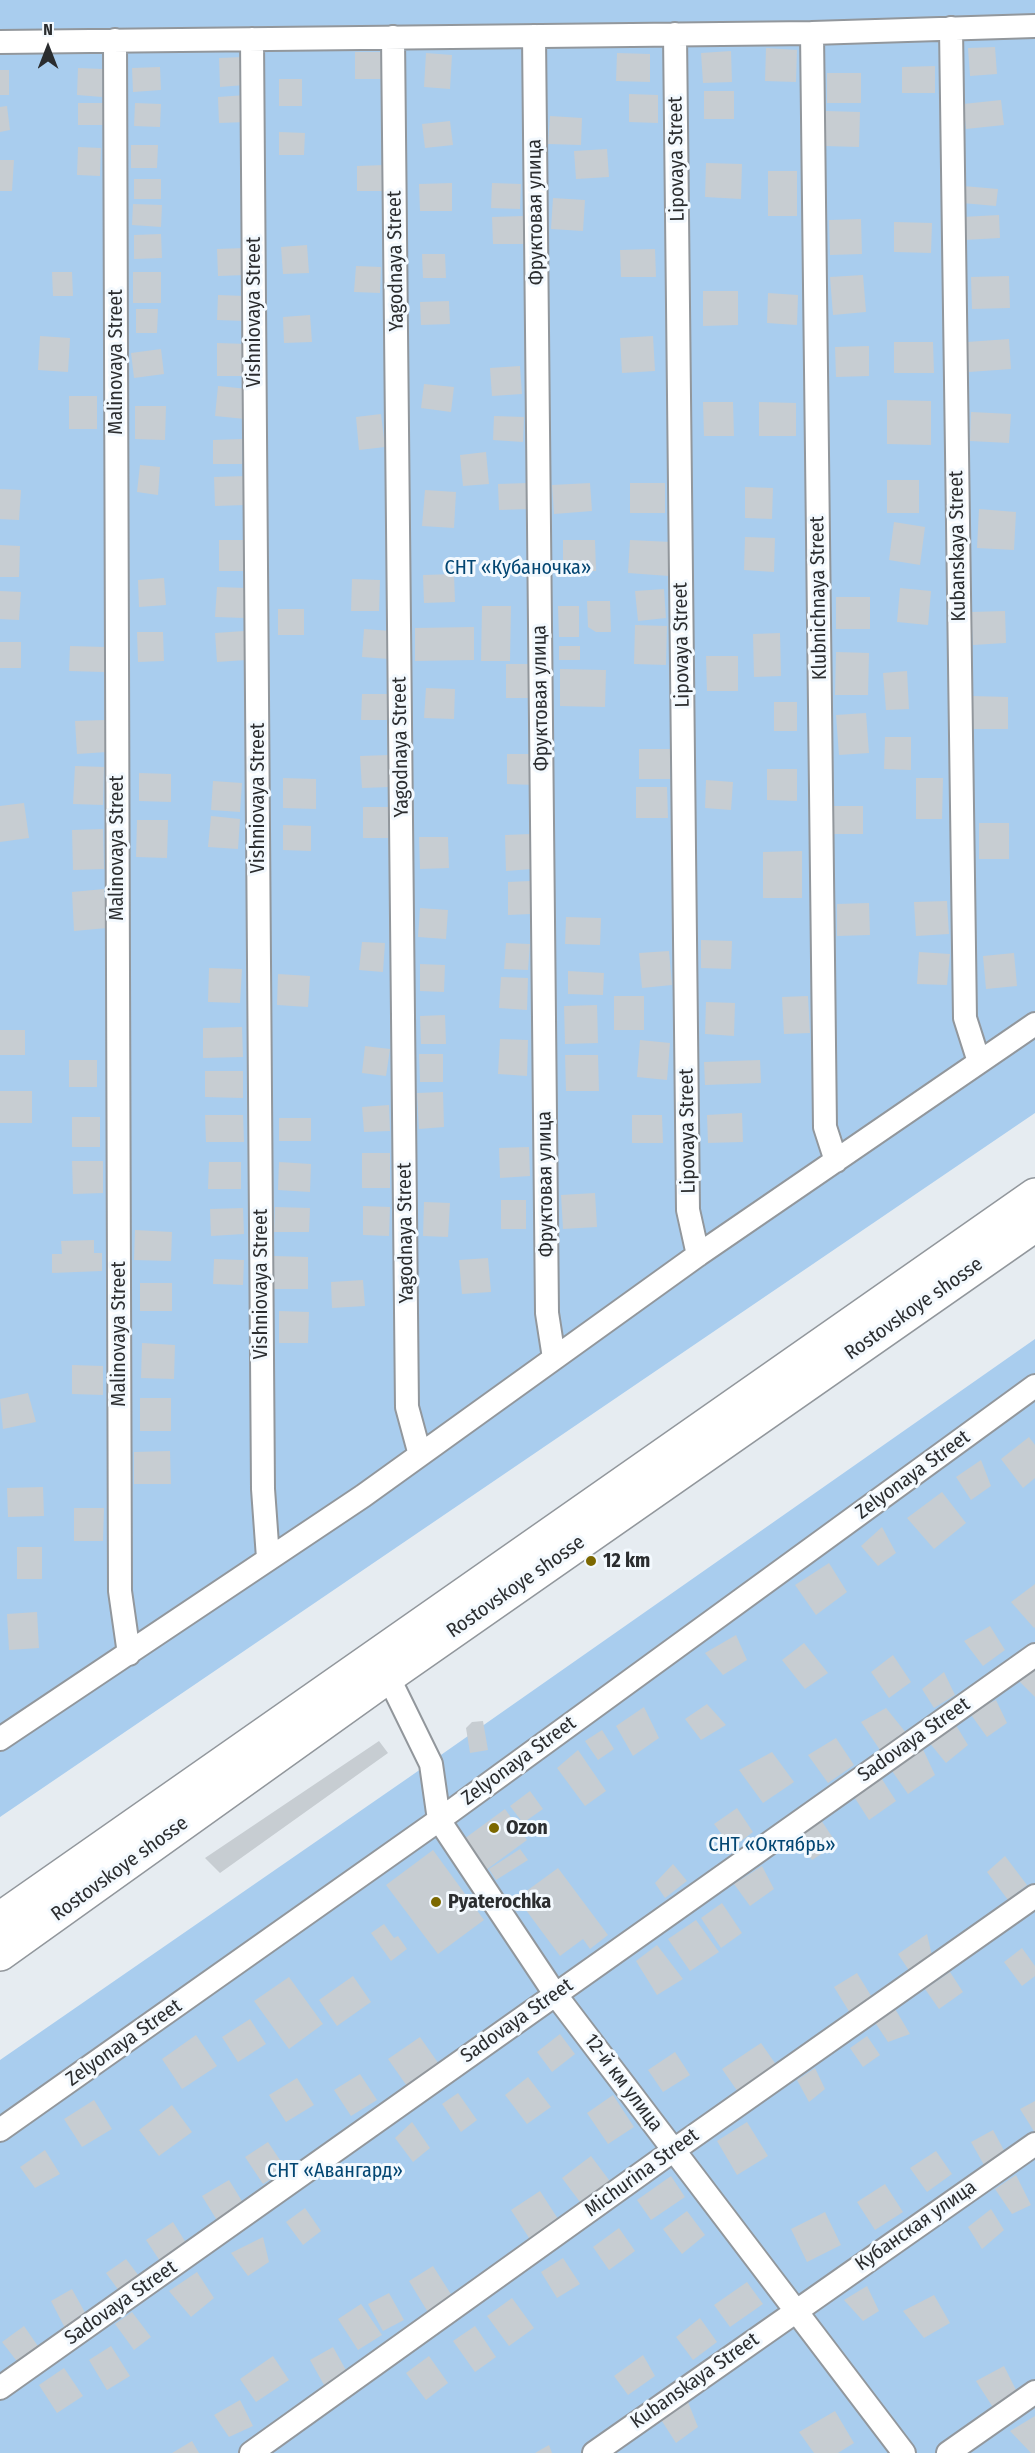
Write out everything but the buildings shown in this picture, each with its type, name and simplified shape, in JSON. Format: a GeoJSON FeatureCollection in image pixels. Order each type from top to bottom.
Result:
{"type":"FeatureCollection","features":[{"type":"Feature","properties":{"kind":"highway","name":"Rostovskoye shosse"},"geometry":{"type":"LineString","coordinates":[[0,1954],[382,1665],[1035,1195]]}},
{"type":"Feature","properties":{"kind":"highway","name":"Rostovskoye shosse"},"geometry":{"type":"LineString","coordinates":[[0,1919],[1035,1225]]}},
{"type":"Feature","properties":{"kind":"street"},"geometry":{"type":"LineString","coordinates":[[0,42],[812,33],[1035,26]]}},
{"type":"Feature","properties":{"kind":"street","name":"Kubanskaya Street"},"geometry":{"type":"LineString","coordinates":[[951,28],[965,1018],[979,1062]]}},
{"type":"Feature","properties":{"kind":"street","name":"Klubnichnaya Street"},"geometry":{"type":"LineString","coordinates":[[812,33],[825,1127],[836,1161]]}},
{"type":"Feature","properties":{"kind":"street","name":"Lipovaya Street"},"geometry":{"type":"LineString","coordinates":[[675,34],[688,1210],[698,1255]]}},
{"type":"Feature","properties":{"kind":"street","name":"Фруктовая улица"},"geometry":{"type":"LineString","coordinates":[[534,36],[547,1313],[554,1358]]}},
{"type":"Feature","properties":{"kind":"street","name":"Yagodnaya Street"},"geometry":{"type":"LineString","coordinates":[[393,37],[407,1407],[420,1455]]}},
{"type":"Feature","properties":{"kind":"street","name":"Vishniovaya Street"},"geometry":{"type":"LineString","coordinates":[[252,39],[263,1489],[268,1558]]}},
{"type":"Feature","properties":{"kind":"street","name":"Malinovaya Street"},"geometry":{"type":"LineString","coordinates":[[115,40],[120,1580],[129,1654]]}},
{"type":"Feature","properties":{"kind":"street"},"geometry":{"type":"LineString","coordinates":[[0,1739],[129,1654],[420,1455],[698,1255],[1035,1024]]}},
{"type":"Feature","properties":{"kind":"street","name":"Zelyonaya Street"},"geometry":{"type":"LineString","coordinates":[[0,2130],[439,1820],[1035,1386]]}},
{"type":"Feature","properties":{"kind":"street","name":"Sadovaya Street"},"geometry":{"type":"LineString","coordinates":[[0,2388],[1035,1655]]}},
{"type":"Feature","properties":{"kind":"street"},"geometry":{"type":"LineString","coordinates":[[382,1665],[431,1764],[439,1820]]}},
{"type":"Feature","properties":{"kind":"street","name":"12-й км улица"},"geometry":{"type":"LineString","coordinates":[[439,1820],[555,1994],[797,2309],[904,2453]]}},
{"type":"Feature","properties":{"kind":"street","name":"Michurina Street"},"geometry":{"type":"LineString","coordinates":[[251,2453],[674,2150],[1035,1896]]}},
{"type":"Feature","properties":{"kind":"street","name":"Кубанская улица"},"geometry":{"type":"LineString","coordinates":[[797,2309],[1035,2144]]}},
{"type":"Feature","properties":{"kind":"street","name":"Kubanskaya Street"},"geometry":{"type":"LineString","coordinates":[[594,2453],[797,2309]]}},
{"type":"Feature","properties":{"kind":"street"},"geometry":{"type":"LineString","coordinates":[[948,2453],[1035,2392]]}},
{"type":"Feature","properties":{"kind":"green space","name":"СНТ «Кубаночка»"},"geometry":{"type":"Polygon","coordinates":[[[0,0],[1035,0],[1035,1113],[0,1817],[0,0]]]}},
{"type":"Feature","properties":{"kind":"green space"},"geometry":{"type":"Polygon","coordinates":[[[1035,1339],[1035,2453],[0,2453],[0,2060],[408,1778],[1035,1339]]]}},
{"type":"Feature","properties":{"kind":"place","name":"12 km"},"geometry":{"type":"Point","coordinates":[591,1561]}},
{"type":"Feature","properties":{"kind":"place","name":"Ozon"},"geometry":{"type":"Point","coordinates":[494,1828]}},
{"type":"Feature","properties":{"kind":"place","name":"Pyaterochka"},"geometry":{"type":"Point","coordinates":[436,1902]}},
{"type":"Feature","properties":{"kind":"park label","name":"СНТ «Октябрь»"},"geometry":{"type":"Point","coordinates":[772,1845]}},
{"type":"Feature","properties":{"kind":"park label","name":"СНТ «Авангард»"},"geometry":{"type":"Point","coordinates":[335,2171]}}]}
